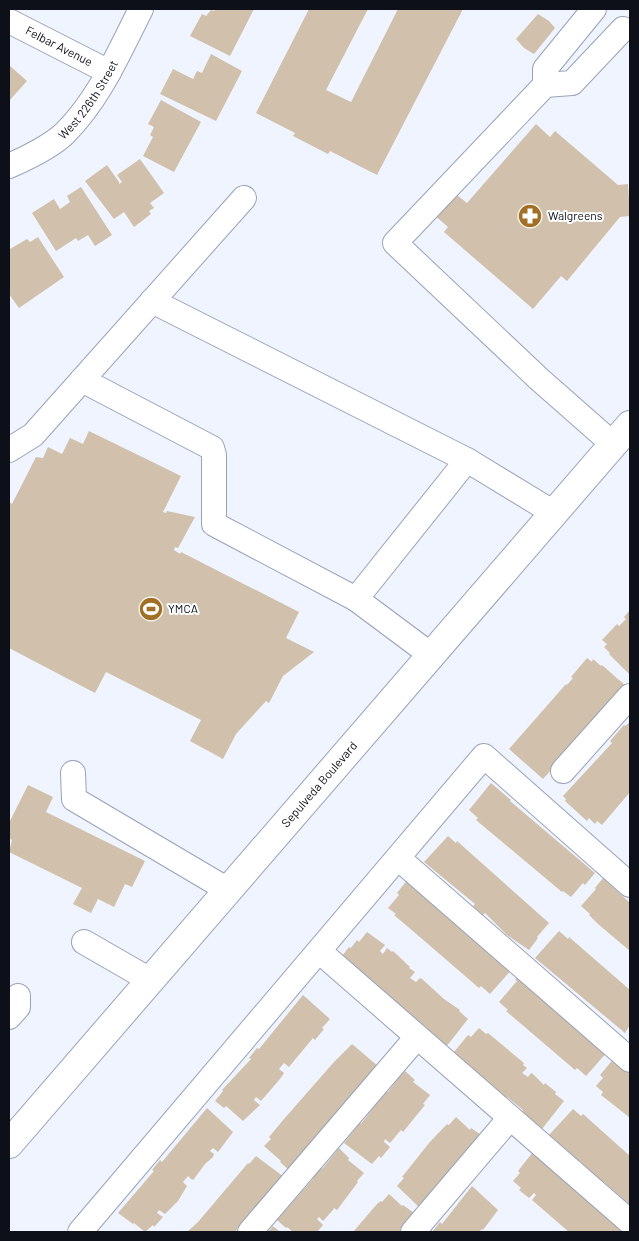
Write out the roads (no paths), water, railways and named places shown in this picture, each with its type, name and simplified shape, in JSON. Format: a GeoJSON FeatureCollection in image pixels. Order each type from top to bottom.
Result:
{"type":"FeatureCollection","features":[{"type":"Feature","properties":{"kind":"main road","name":"Sepulveda Boulevard"},"geometry":{"type":"LineString","coordinates":[[9,1144],[622,435]]}},
{"type":"Feature","properties":{"kind":"street","name":"West 226th Street"},"geometry":{"type":"LineString","coordinates":[[9,166],[26,158],[64,134],[89,105],[109,72],[141,9]]}},
{"type":"Feature","properties":{"kind":"street"},"geometry":{"type":"LineString","coordinates":[[545,85],[545,69],[594,9]]}},
{"type":"Feature","properties":{"kind":"street"},"geometry":{"type":"LineString","coordinates":[[598,9],[626,32],[572,83],[545,85],[395,243],[539,379],[622,435]]}},
{"type":"Feature","properties":{"kind":"street","name":"Felbar Avenue"},"geometry":{"type":"LineString","coordinates":[[9,21],[109,72]]}},
{"type":"Feature","properties":{"kind":"street"},"geometry":{"type":"LineString","coordinates":[[9,450],[33,435],[244,198]]}},
{"type":"Feature","properties":{"kind":"street"},"geometry":{"type":"LineString","coordinates":[[152,301],[467,460],[554,513]]}},
{"type":"Feature","properties":{"kind":"street"},"geometry":{"type":"LineString","coordinates":[[82,380],[212,448],[214,455],[214,524],[356,599],[431,655]]}},
{"type":"Feature","properties":{"kind":"street"},"geometry":{"type":"LineString","coordinates":[[356,599],[467,460]]}},
{"type":"Feature","properties":{"kind":"street"},"geometry":{"type":"LineString","coordinates":[[563,771],[630,696]]}},
{"type":"Feature","properties":{"kind":"street"},"geometry":{"type":"LineString","coordinates":[[80,1232],[484,756],[630,885]]}},
{"type":"Feature","properties":{"kind":"street"},"geometry":{"type":"LineString","coordinates":[[73,773],[74,799],[228,890]]}},
{"type":"Feature","properties":{"kind":"street"},"geometry":{"type":"LineString","coordinates":[[398,858],[630,1060]]}},
{"type":"Feature","properties":{"kind":"street"},"geometry":{"type":"LineString","coordinates":[[84,942],[150,980]]}},
{"type":"Feature","properties":{"kind":"street"},"geometry":{"type":"LineString","coordinates":[[319,951],[630,1222]]}},
{"type":"Feature","properties":{"kind":"street"},"geometry":{"type":"LineString","coordinates":[[250,1232],[417,1037]]}},
{"type":"Feature","properties":{"kind":"street"},"geometry":{"type":"LineString","coordinates":[[413,1232],[510,1118]]}},
{"type":"Feature","properties":{"kind":"place","name":"Walgreens"},"geometry":{"type":"Point","coordinates":[530,216]}},
{"type":"Feature","properties":{"kind":"place","name":"YMCA"},"geometry":{"type":"Point","coordinates":[151,609]}}]}
